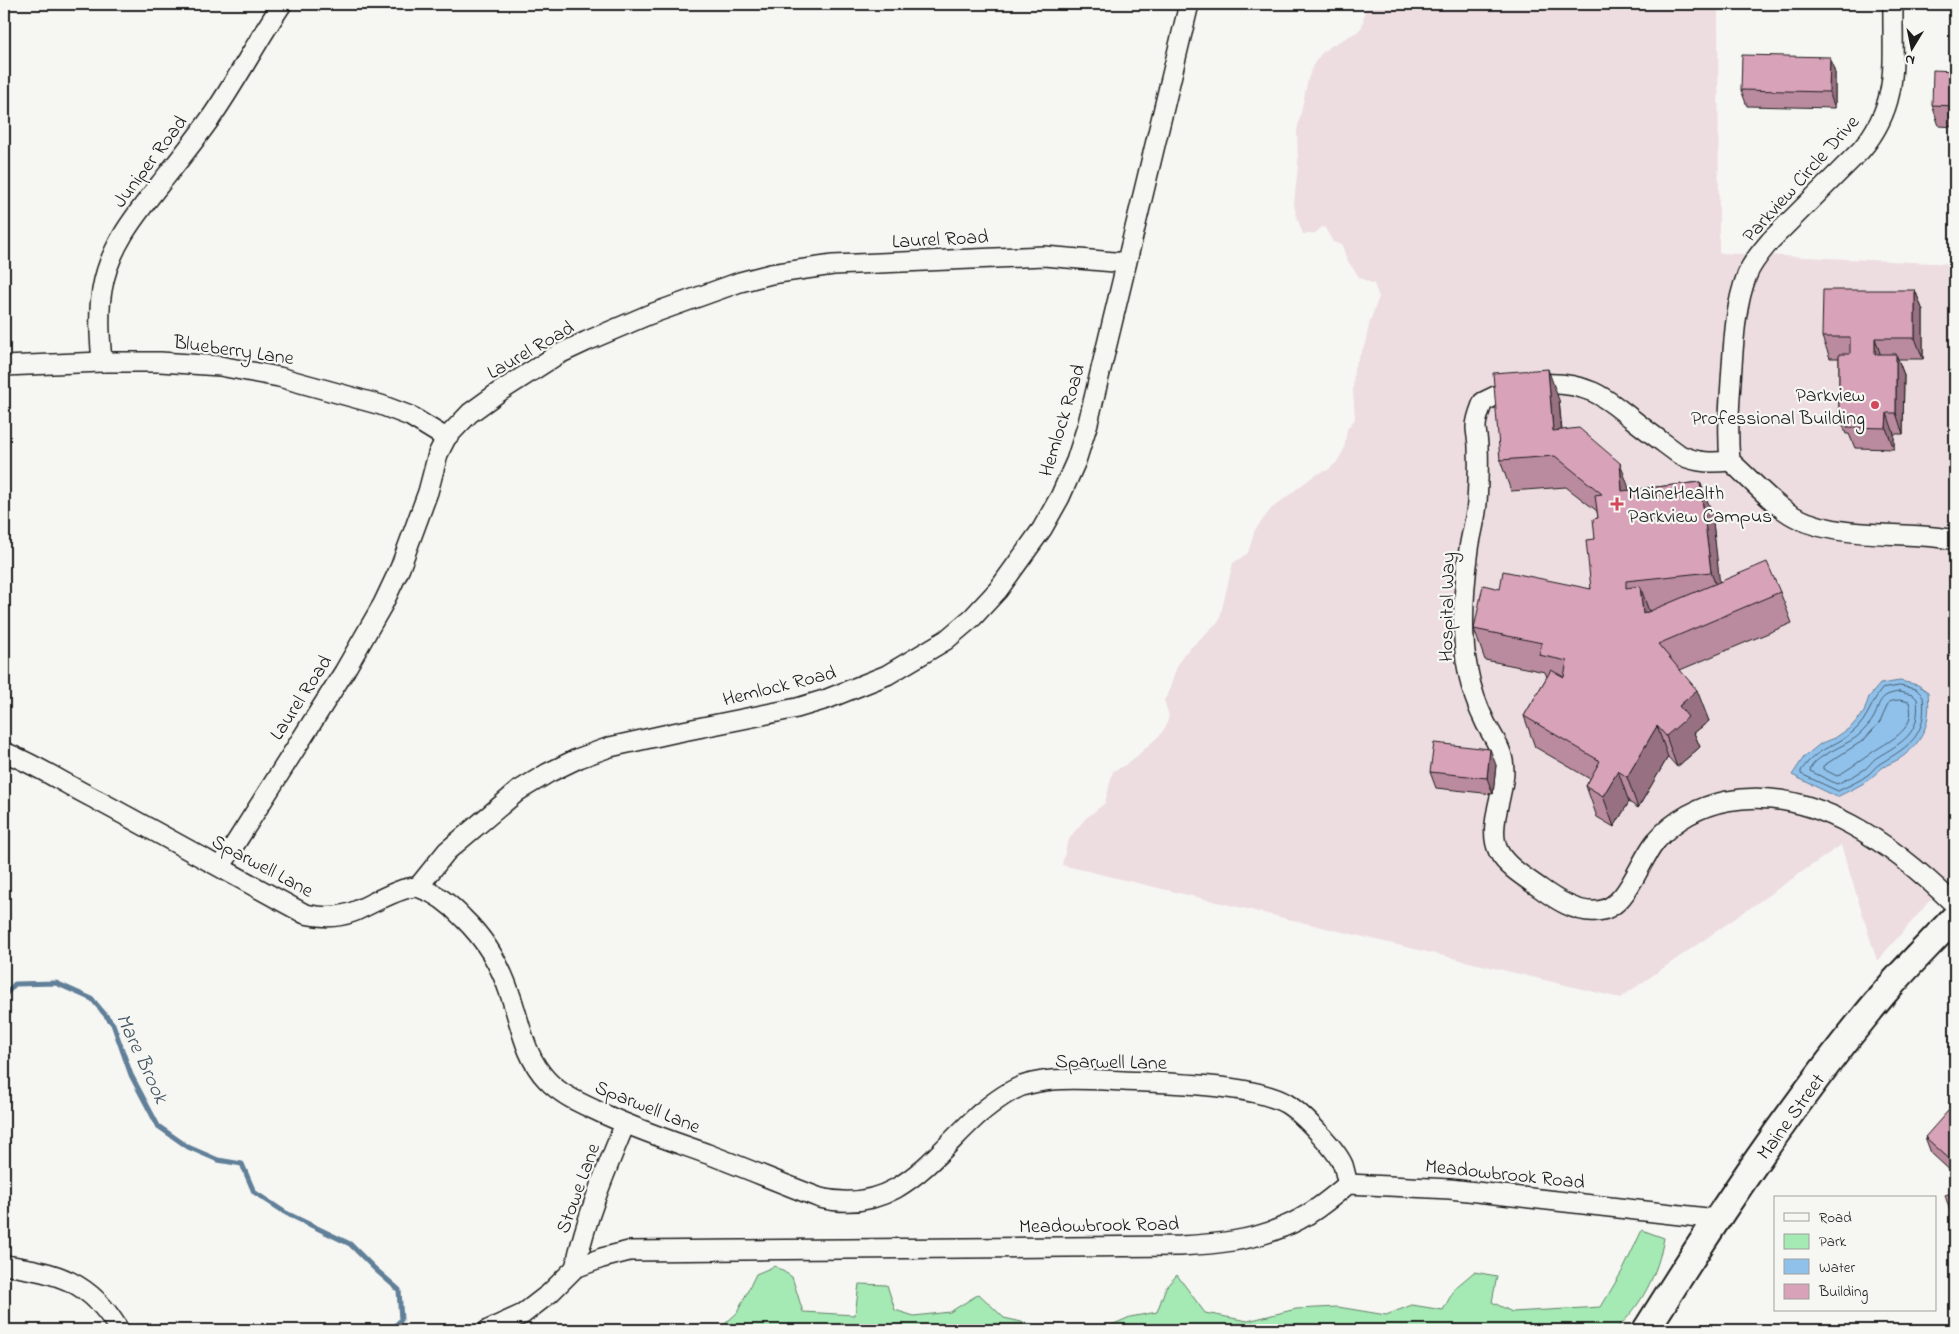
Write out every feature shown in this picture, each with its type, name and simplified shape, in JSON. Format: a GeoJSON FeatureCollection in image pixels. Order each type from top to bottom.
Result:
{"type":"FeatureCollection","features":[{"type":"Feature","properties":{"kind":"street","name":"Juniper Road"},"geometry":{"type":"LineString","coordinates":[[102,362],[100,307],[107,269],[114,251],[133,218],[213,114],[282,4]]}},
{"type":"Feature","properties":{"kind":"street","name":"Hemlock Road"},"geometry":{"type":"LineString","coordinates":[[418,887],[447,851],[518,791],[548,773],[579,758],[610,747],[797,708],[835,697],[880,678],[946,640],[973,617],[998,590],[1042,529],[1060,496],[1072,470],[1088,423],[1189,4]]}},
{"type":"Feature","properties":{"kind":"street","name":"Parkview Circle Drive"},"geometry":{"type":"LineString","coordinates":[[1730,461],[1728,419],[1734,336],[1741,294],[1748,274],[1770,240],[1860,150],[1882,120],[1892,82],[1893,4]]}},
{"type":"Feature","properties":{"kind":"street","name":"Laurel Road"},"geometry":{"type":"LineString","coordinates":[[221,866],[344,672],[383,604],[400,568],[428,492],[438,454],[446,438],[470,413],[499,392],[557,355],[648,315],[748,280],[771,274],[833,265],[1044,256],[1126,263]]}},
{"type":"Feature","properties":{"kind":"street","name":"Blueberry Lane"},"geometry":{"type":"LineString","coordinates":[[4,366],[102,362],[160,362],[220,366],[279,377],[389,408],[417,420],[446,438]]}},
{"type":"Feature","properties":{"kind":"street","name":"Hospital Way"},"geometry":{"type":"LineString","coordinates":[[1730,461],[1708,463],[1692,460],[1680,455],[1608,400],[1594,392],[1578,387],[1531,385],[1500,393],[1483,402],[1476,425],[1479,466],[1477,507],[1469,548],[1466,581],[1465,645],[1468,672],[1478,709],[1503,758],[1504,778],[1495,818],[1494,839],[1501,858],[1513,870],[1552,897],[1581,910],[1598,912],[1614,904],[1627,890],[1657,840],[1684,817],[1712,804],[1742,798],[1772,798],[1800,804],[1829,814],[1856,828],[1908,863],[1955,905]]}},
{"type":"Feature","properties":{"kind":"street"},"geometry":{"type":"LineString","coordinates":[[1730,461],[1785,511],[1815,526],[1858,532],[1955,540]]}},
{"type":"Feature","properties":{"kind":"street","name":"Sparwell Lane"},"geometry":{"type":"LineString","coordinates":[[4,752],[198,856],[221,866],[305,914],[321,918],[338,916],[354,912],[396,892],[418,887],[448,902],[480,935],[498,962],[511,995],[527,1050],[547,1080],[575,1101],[624,1124],[820,1198],[836,1202],[852,1202],[884,1195],[914,1178],[993,1102],[1021,1086],[1050,1080],[1154,1083],[1245,1091],[1274,1098],[1287,1104],[1311,1124],[1343,1164],[1348,1184]]}},
{"type":"Feature","properties":{"kind":"street","name":"Maine Street"},"geometry":{"type":"LineString","coordinates":[[1646,1330],[1716,1219],[1770,1142],[1886,991],[1955,917]]}},
{"type":"Feature","properties":{"kind":"street","name":"Stowe Lane"},"geometry":{"type":"LineString","coordinates":[[575,1268],[593,1202],[624,1124]]}},
{"type":"Feature","properties":{"kind":"street","name":"Meadowbrook Road"},"geometry":{"type":"LineString","coordinates":[[488,1330],[523,1314],[550,1293],[575,1268],[629,1251],[1223,1244],[1285,1227],[1330,1199],[1348,1184],[1450,1188],[1716,1219]]}},
{"type":"Feature","properties":{"kind":"street"},"geometry":{"type":"LineString","coordinates":[[4,1265],[36,1269],[67,1278],[94,1298],[119,1330]]}},
{"type":"Feature","properties":{"kind":"shaded area","name":"MaineHealth Parkview Campus"},"geometry":{"type":"Polygon","coordinates":[[[1366,4],[1718,4],[1719,253],[1955,264],[1955,875],[1877,961],[1841,845],[1620,998],[1062,865],[1071,836],[1085,819],[1105,803],[1113,771],[1124,766],[1137,756],[1160,735],[1166,726],[1169,716],[1164,700],[1168,694],[1176,669],[1183,655],[1219,621],[1233,563],[1248,553],[1255,530],[1271,509],[1315,475],[1328,470],[1337,462],[1344,449],[1347,429],[1355,419],[1354,368],[1365,344],[1370,321],[1379,297],[1374,284],[1360,278],[1347,260],[1342,245],[1333,242],[1325,228],[1322,227],[1314,234],[1303,234],[1294,203],[1298,166],[1297,131],[1308,79],[1315,62],[1321,54],[1362,27],[1366,4]]]}},
{"type":"Feature","properties":{"kind":"green space"},"geometry":{"type":"Polygon","coordinates":[[[1642,1230],[1664,1238],[1658,1264],[1641,1300],[1625,1321],[1615,1330],[1100,1330],[1130,1317],[1157,1312],[1166,1287],[1177,1275],[1205,1313],[1248,1321],[1296,1309],[1338,1307],[1386,1315],[1412,1305],[1443,1310],[1455,1288],[1474,1272],[1497,1276],[1492,1302],[1512,1312],[1601,1307],[1624,1268],[1642,1230]]]}},
{"type":"Feature","properties":{"kind":"green space"},"geometry":{"type":"Polygon","coordinates":[[[775,1266],[792,1277],[803,1312],[855,1315],[859,1284],[887,1285],[895,1310],[914,1316],[950,1312],[979,1294],[1004,1318],[1057,1330],[718,1330],[737,1313],[756,1274],[775,1266]]]}},
{"type":"Feature","properties":{"kind":"water"},"geometry":{"type":"Polygon","coordinates":[[[1900,681],[1918,685],[1928,692],[1929,703],[1924,730],[1915,745],[1908,752],[1882,768],[1863,783],[1837,797],[1792,775],[1804,757],[1820,744],[1835,738],[1851,727],[1864,712],[1869,697],[1880,684],[1900,681]]]}},
{"type":"Feature","properties":{"kind":"building"},"geometry":{"type":"Polygon","coordinates":[[[1742,55],[1830,57],[1829,92],[1741,90],[1742,55]]]}},
{"type":"Feature","properties":{"kind":"building"},"geometry":{"type":"Polygon","coordinates":[[[1933,70],[1955,71],[1955,106],[1932,105],[1933,70]]]}},
{"type":"Feature","properties":{"kind":"building","name":"Parkview Professional Building"},"geometry":{"type":"Polygon","coordinates":[[[1823,290],[1915,290],[1915,338],[1875,338],[1875,354],[1896,354],[1896,413],[1887,413],[1886,428],[1847,427],[1847,413],[1839,413],[1839,354],[1850,354],[1850,337],[1822,337],[1823,290]]]}},
{"type":"Feature","properties":{"kind":"building","name":"MaineHealth Parkview Campus"},"geometry":{"type":"Polygon","coordinates":[[[1548,369],[1553,431],[1579,428],[1620,463],[1622,491],[1700,482],[1711,572],[1626,581],[1626,588],[1640,586],[1643,614],[1767,562],[1780,592],[1658,644],[1697,690],[1679,706],[1688,717],[1666,736],[1657,726],[1627,777],[1618,771],[1603,796],[1586,786],[1600,761],[1524,716],[1551,670],[1564,677],[1567,661],[1539,655],[1542,643],[1474,629],[1483,585],[1500,589],[1503,571],[1591,589],[1586,540],[1595,539],[1593,519],[1598,518],[1595,495],[1602,494],[1555,456],[1500,460],[1493,373],[1548,369]]]}},
{"type":"Feature","properties":{"kind":"building"},"geometry":{"type":"Polygon","coordinates":[[[1434,743],[1490,749],[1487,778],[1430,772],[1434,743]]]}},
{"type":"Feature","properties":{"kind":"building"},"geometry":{"type":"Polygon","coordinates":[[[1948,1111],[1955,1118],[1955,1164],[1925,1137],[1948,1111]]]}},
{"type":"Feature","properties":{"kind":"building"},"geometry":{"type":"Polygon","coordinates":[[[1955,1192],[1955,1227],[1945,1195],[1955,1192]]]}},
{"type":"Feature","properties":{"kind":"waterway","name":"Mare Brook"},"geometry":{"type":"LineString","coordinates":[[4,996],[15,984],[56,983],[92,999],[113,1024],[131,1075],[158,1126],[188,1147],[218,1160],[242,1164],[254,1192],[286,1213],[350,1244],[399,1290],[401,1320],[391,1330]]}},
{"type":"Feature","properties":{"kind":"place","name":"Parkview Professional Building"},"geometry":{"type":"Point","coordinates":[1875,405]}},
{"type":"Feature","properties":{"kind":"place","name":"MaineHealth Parkview Campus"},"geometry":{"type":"Point","coordinates":[1617,504]}}]}
